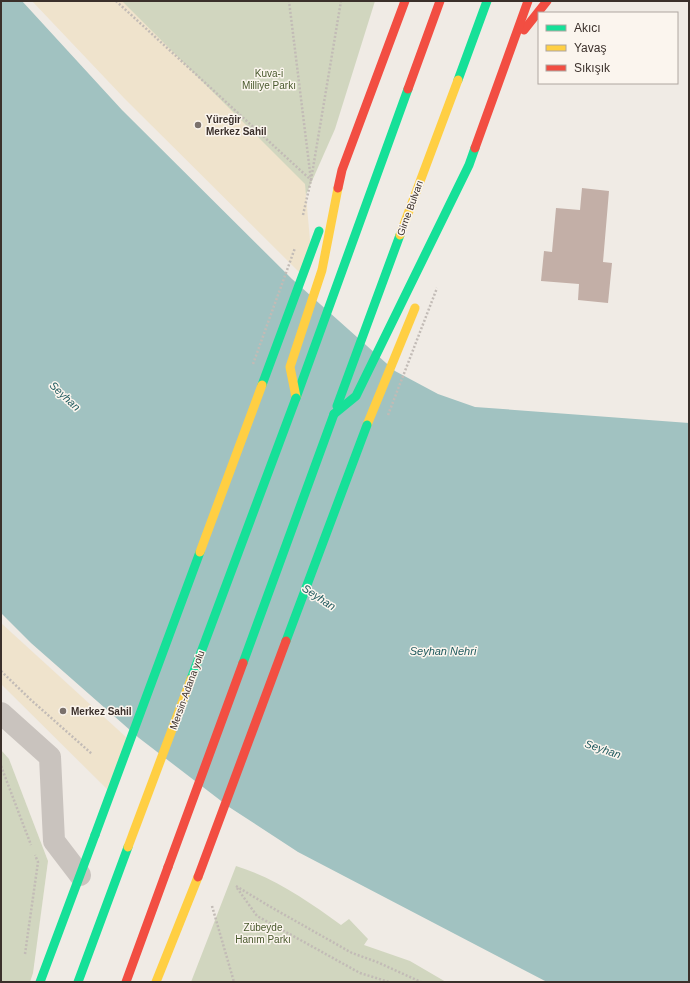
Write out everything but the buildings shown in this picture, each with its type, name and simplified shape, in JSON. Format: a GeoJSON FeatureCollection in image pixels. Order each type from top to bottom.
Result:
{"type":"FeatureCollection","features":[{"type":"Feature","properties":{"kind":"highway"},"geometry":{"type":"LineString","coordinates":[[386,48],[399,1]]}},
{"type":"Feature","properties":{"kind":"highway"},"geometry":{"type":"LineString","coordinates":[[40,982],[386,48],[405,1]]}},
{"type":"Feature","properties":{"kind":"highway"},"geometry":{"type":"LineString","coordinates":[[296,398],[440,1]]}},
{"type":"Feature","properties":{"kind":"highway","name":"Girne Bulvarı"},"geometry":{"type":"LineString","coordinates":[[334,414],[487,1]]}},
{"type":"Feature","properties":{"kind":"highway"},"geometry":{"type":"LineString","coordinates":[[454,216],[469,165],[528,1]]}},
{"type":"Feature","properties":{"kind":"highway"},"geometry":{"type":"LineString","coordinates":[[538,12],[547,1]]}},
{"type":"Feature","properties":{"kind":"highway"},"geometry":{"type":"LineString","coordinates":[[510,48],[538,12]]}},
{"type":"Feature","properties":{"kind":"highway"},"geometry":{"type":"LineString","coordinates":[[126,982],[334,414],[356,396],[469,165]]}},
{"type":"Feature","properties":{"kind":"highway"},"geometry":{"type":"LineString","coordinates":[[296,398],[290,367],[322,270],[342,170]]}},
{"type":"Feature","properties":{"kind":"highway"},"geometry":{"type":"LineString","coordinates":[[156,982],[198,876],[367,425],[406,327],[419,300]]}},
{"type":"Feature","properties":{"kind":"highway","name":"Mersin-Adana yolu"},"geometry":{"type":"LineString","coordinates":[[78,982],[296,398]]}},
{"type":"Feature","properties":{"kind":"street"},"geometry":{"type":"LineString","coordinates":[[1,713],[50,757],[54,841],[80,875]]}},
{"type":"Feature","properties":{"kind":"path"},"geometry":{"type":"LineString","coordinates":[[116,1],[311,180]]}},
{"type":"Feature","properties":{"kind":"path"},"geometry":{"type":"LineString","coordinates":[[289,1],[311,180]]}},
{"type":"Feature","properties":{"kind":"path"},"geometry":{"type":"LineString","coordinates":[[311,180],[342,1]]}},
{"type":"Feature","properties":{"kind":"path"},"geometry":{"type":"LineString","coordinates":[[1,671],[30,700],[92,754]]}},
{"type":"Feature","properties":{"kind":"path"},"geometry":{"type":"LineString","coordinates":[[1,766],[38,862],[25,955]]}},
{"type":"Feature","properties":{"kind":"path"},"geometry":{"type":"LineString","coordinates":[[389,982],[360,973],[257,916],[236,886],[352,953],[377,962],[421,982]]}},
{"type":"Feature","properties":{"kind":"path"},"geometry":{"type":"LineString","coordinates":[[210,901],[234,982]]}},
{"type":"Feature","properties":{"kind":"green space","name":"Kuva-i Milliye Parkı"},"geometry":{"type":"Polygon","coordinates":[[[87,1],[375,1],[335,129],[293,224],[87,1]]]}},
{"type":"Feature","properties":{"kind":"green space"},"geometry":{"type":"Polygon","coordinates":[[[1,750],[9,759],[48,861],[33,973],[30,982],[1,982],[1,750]]]}},
{"type":"Feature","properties":{"kind":"green space","name":"Zübeyde Hanım Parkı"},"geometry":{"type":"Polygon","coordinates":[[[236,866],[264,877],[291,891],[341,925],[349,919],[368,939],[364,945],[410,961],[446,982],[191,982],[236,866]]]}},
{"type":"Feature","properties":{"kind":"sand","name":"Yüreğir Merkez Sahil"},"geometry":{"type":"Polygon","coordinates":[[[32,1],[122,1],[305,184],[312,263],[306,279],[124,98],[32,1]]]}},
{"type":"Feature","properties":{"kind":"sand","name":"Merkez Sahil"},"geometry":{"type":"Polygon","coordinates":[[[1,623],[127,738],[111,793],[1,684],[1,623]]]}},
{"type":"Feature","properties":{"kind":"water","name":"Seyhan Nehri"},"geometry":{"type":"Polygon","coordinates":[[[1,1],[22,1],[122,110],[292,279],[395,371],[438,394],[475,407],[689,423],[689,982],[547,982],[298,852],[229,807],[139,738],[31,643],[1,613],[1,1]]]}},
{"type":"Feature","properties":{"kind":"traffic: fast"},"geometry":{"type":"LineString","coordinates":[[458,80],[487,1]]}},
{"type":"Feature","properties":{"kind":"traffic: fast"},"geometry":{"type":"LineString","coordinates":[[296,398],[408,89]]}},
{"type":"Feature","properties":{"kind":"traffic: fast"},"geometry":{"type":"LineString","coordinates":[[334,414],[356,396],[469,165],[475,148]]}},
{"type":"Feature","properties":{"kind":"traffic: fast"},"geometry":{"type":"LineString","coordinates":[[262,385],[319,231]]}},
{"type":"Feature","properties":{"kind":"traffic: fast"},"geometry":{"type":"LineString","coordinates":[[337,406],[400,235]]}},
{"type":"Feature","properties":{"kind":"traffic: fast"},"geometry":{"type":"LineString","coordinates":[[191,679],[296,398]]}},
{"type":"Feature","properties":{"kind":"traffic: fast"},"geometry":{"type":"LineString","coordinates":[[243,663],[334,414]]}},
{"type":"Feature","properties":{"kind":"traffic: fast"},"geometry":{"type":"LineString","coordinates":[[286,641],[367,425]]}},
{"type":"Feature","properties":{"kind":"traffic: fast"},"geometry":{"type":"LineString","coordinates":[[95,835],[200,552]]}},
{"type":"Feature","properties":{"kind":"traffic: fast"},"geometry":{"type":"LineString","coordinates":[[40,982],[95,835]]}},
{"type":"Feature","properties":{"kind":"traffic: fast"},"geometry":{"type":"LineString","coordinates":[[78,982],[128,847]]}},
{"type":"Feature","properties":{"kind":"traffic: slow"},"geometry":{"type":"LineString","coordinates":[[400,235],[458,80]]}},
{"type":"Feature","properties":{"kind":"traffic: slow"},"geometry":{"type":"LineString","coordinates":[[296,397],[290,367],[322,270],[338,188]]}},
{"type":"Feature","properties":{"kind":"traffic: slow"},"geometry":{"type":"LineString","coordinates":[[367,425],[415,308]]}},
{"type":"Feature","properties":{"kind":"traffic: slow"},"geometry":{"type":"LineString","coordinates":[[200,552],[262,385]]}},
{"type":"Feature","properties":{"kind":"traffic: slow"},"geometry":{"type":"LineString","coordinates":[[128,847],[191,679]]}},
{"type":"Feature","properties":{"kind":"traffic: slow"},"geometry":{"type":"LineString","coordinates":[[156,982],[198,877]]}},
{"type":"Feature","properties":{"kind":"traffic: jam"},"geometry":{"type":"LineString","coordinates":[[338,188],[342,170],[405,1]]}},
{"type":"Feature","properties":{"kind":"traffic: jam"},"geometry":{"type":"LineString","coordinates":[[408,89],[440,1]]}},
{"type":"Feature","properties":{"kind":"traffic: jam"},"geometry":{"type":"LineString","coordinates":[[475,148],[528,1]]}},
{"type":"Feature","properties":{"kind":"traffic: jam"},"geometry":{"type":"LineString","coordinates":[[538,12],[547,1]]}},
{"type":"Feature","properties":{"kind":"traffic: jam"},"geometry":{"type":"LineString","coordinates":[[524,30],[538,12]]}},
{"type":"Feature","properties":{"kind":"traffic: jam"},"geometry":{"type":"LineString","coordinates":[[198,877],[286,641]]}},
{"type":"Feature","properties":{"kind":"traffic: jam"},"geometry":{"type":"LineString","coordinates":[[168,867],[243,663]]}},
{"type":"Feature","properties":{"kind":"traffic: jam"},"geometry":{"type":"LineString","coordinates":[[126,982],[168,867]]}},
{"type":"Feature","properties":{"kind":"place","name":"Yüreğir Merkez Sahil"},"geometry":{"type":"Point","coordinates":[198,125]}},
{"type":"Feature","properties":{"kind":"place","name":"Merkez Sahil"},"geometry":{"type":"Point","coordinates":[63,711]}},
{"type":"Feature","properties":{"kind":"water label","name":"Seyhan"},"geometry":{"type":"Point","coordinates":[65,396]}},
{"type":"Feature","properties":{"kind":"water label","name":"Seyhan"},"geometry":{"type":"Point","coordinates":[319,597]}},
{"type":"Feature","properties":{"kind":"water label","name":"Seyhan"},"geometry":{"type":"Point","coordinates":[603,749]}}]}
